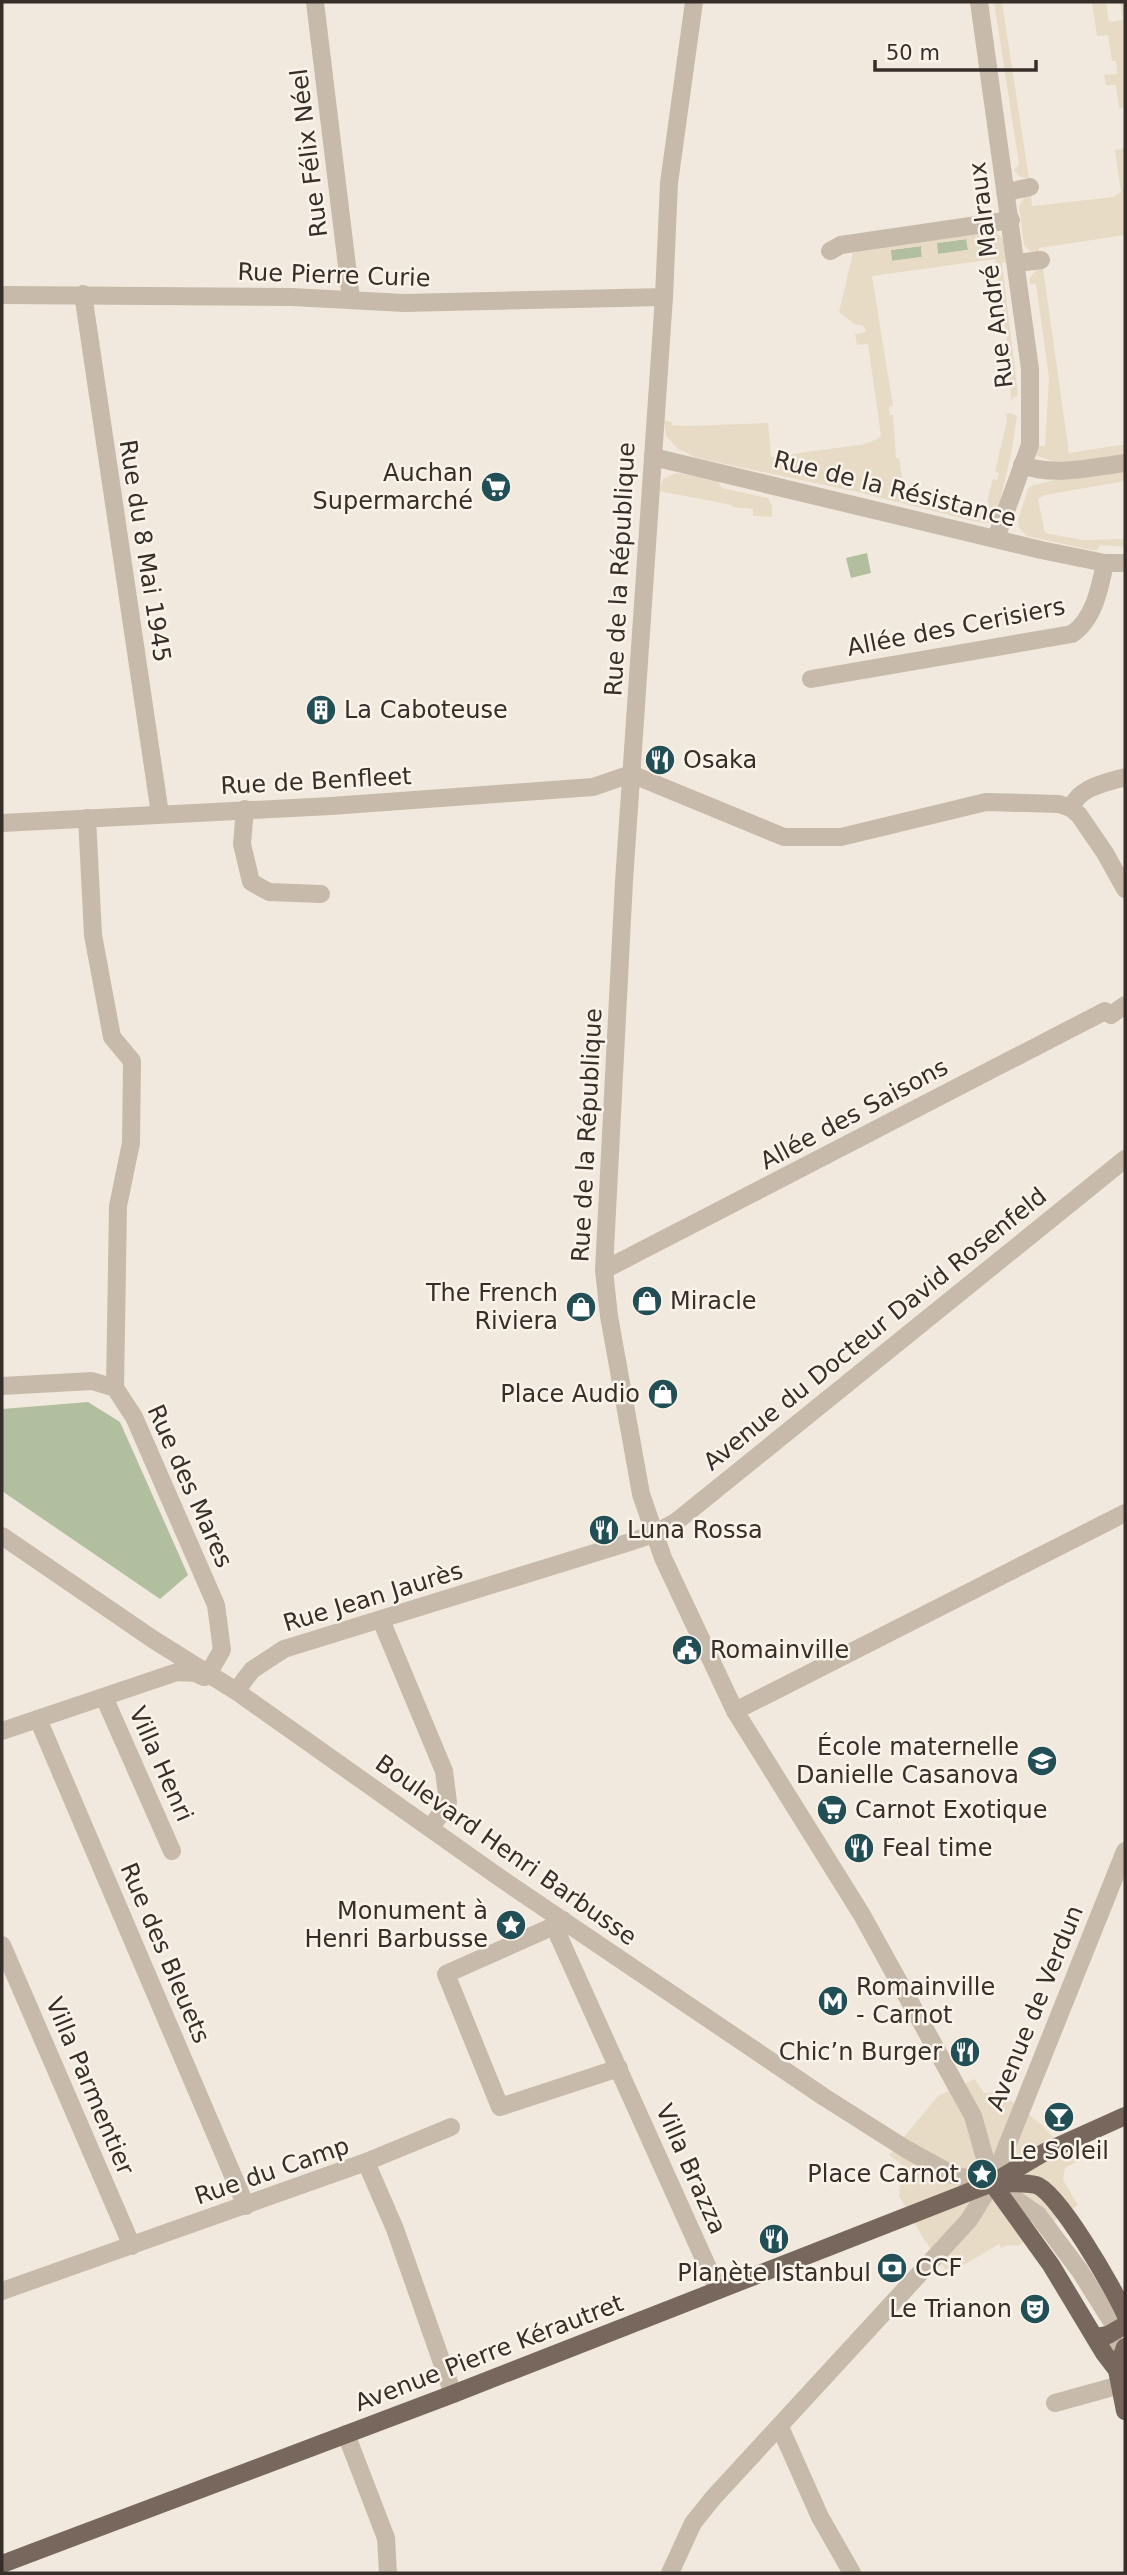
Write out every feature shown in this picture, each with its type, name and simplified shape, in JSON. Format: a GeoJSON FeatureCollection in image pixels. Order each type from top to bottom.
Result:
{"type":"FeatureCollection","features":[{"type":"Feature","properties":{"kind":"main road","name":"Avenue Pierre Kérautret"},"geometry":{"type":"LineString","coordinates":[[2,2564],[453,2393],[992,2183],[1045,2152],[1125,2116]]}},
{"type":"Feature","properties":{"kind":"main road"},"geometry":{"type":"LineString","coordinates":[[992,2183],[1051,2264],[1096,2337],[1118,2378],[1125,2412]]}},
{"type":"Feature","properties":{"kind":"main road"},"geometry":{"type":"LineString","coordinates":[[992,2183],[1037,2185],[1055,2200],[1070,2220],[1100,2270],[1122,2323],[1108,2335],[1096,2337]]}},
{"type":"Feature","properties":{"kind":"main road"},"geometry":{"type":"LineString","coordinates":[[1118,2378],[1125,2347]]}},
{"type":"Feature","properties":{"kind":"street","name":"Rue Félix Néel"},"geometry":{"type":"LineString","coordinates":[[315,2],[351,299]]}},
{"type":"Feature","properties":{"kind":"street","name":"Rue de la République"},"geometry":{"type":"LineString","coordinates":[[694,2],[669,183],[664,297],[653,422],[604,1270],[610,1316],[641,1494],[663,1558],[735,1711],[862,1915],[973,2116],[992,2183]]}},
{"type":"Feature","properties":{"kind":"street","name":"Rue André Malraux"},"geometry":{"type":"LineString","coordinates":[[979,2],[1030,369],[1030,445],[996,537]]}},
{"type":"Feature","properties":{"kind":"street"},"geometry":{"type":"LineString","coordinates":[[1007,192],[1030,187]]}},
{"type":"Feature","properties":{"kind":"street"},"geometry":{"type":"LineString","coordinates":[[830,251],[841,245],[1011,220]]}},
{"type":"Feature","properties":{"kind":"street"},"geometry":{"type":"LineString","coordinates":[[1017,263],[1041,260]]}},
{"type":"Feature","properties":{"kind":"street","name":"Rue du 8 Mai 1945"},"geometry":{"type":"LineString","coordinates":[[83,294],[160,814]]}},
{"type":"Feature","properties":{"kind":"street","name":"Rue Pierre Curie"},"geometry":{"type":"LineString","coordinates":[[2,295],[351,299],[404,303],[664,297]]}},
{"type":"Feature","properties":{"kind":"street","name":"Rue de la Résistance"},"geometry":{"type":"LineString","coordinates":[[653,457],[996,537],[1041,550],[1105,563],[1125,563]]}},
{"type":"Feature","properties":{"kind":"street"},"geometry":{"type":"LineString","coordinates":[[1022,465],[1035,470],[1064,471],[1125,463]]}},
{"type":"Feature","properties":{"kind":"street","name":"Allée des Cerisiers"},"geometry":{"type":"LineString","coordinates":[[811,679],[1072,634],[1084,626],[1099,591],[1105,563]]}},
{"type":"Feature","properties":{"kind":"street"},"geometry":{"type":"LineString","coordinates":[[631,774],[784,836],[841,837],[986,802],[1059,804],[1071,808],[1091,831],[1125,890]]}},
{"type":"Feature","properties":{"kind":"street","name":"Rue de Benfleet"},"geometry":{"type":"LineString","coordinates":[[2,823],[331,806],[593,787],[631,774]]}},
{"type":"Feature","properties":{"kind":"street"},"geometry":{"type":"LineString","coordinates":[[1071,808],[1075,799],[1084,791],[1125,777]]}},
{"type":"Feature","properties":{"kind":"street"},"geometry":{"type":"LineString","coordinates":[[245,809],[242,844],[251,882],[269,892],[321,894]]}},
{"type":"Feature","properties":{"kind":"street"},"geometry":{"type":"LineString","coordinates":[[87,818],[93,935],[102,986],[112,1037],[132,1061],[131,1143],[117,1206],[115,1388]]}},
{"type":"Feature","properties":{"kind":"street","name":"Allée des Saisons"},"geometry":{"type":"LineString","coordinates":[[604,1270],[1105,1011],[1111,1015],[1125,1005]]}},
{"type":"Feature","properties":{"kind":"street","name":"Avenue du Docteur David Rosenfeld"},"geometry":{"type":"LineString","coordinates":[[654,1534],[677,1521],[1125,1159]]}},
{"type":"Feature","properties":{"kind":"street","name":"Rue des Mares"},"geometry":{"type":"LineString","coordinates":[[2,1386],[92,1381],[115,1388],[134,1417],[216,1605],[222,1650],[208,1674]]}},
{"type":"Feature","properties":{"kind":"street"},"geometry":{"type":"LineString","coordinates":[[735,1711],[1125,1513]]}},
{"type":"Feature","properties":{"kind":"street","name":"Rue Jean Jaurès"},"geometry":{"type":"LineString","coordinates":[[236,1691],[248,1675],[284,1649],[654,1534]]}},
{"type":"Feature","properties":{"kind":"street","name":"Boulevard Henri Barbusse"},"geometry":{"type":"LineString","coordinates":[[2,1536],[154,1640],[236,1691],[559,1923],[824,2097],[953,2175],[992,2183]]}},
{"type":"Feature","properties":{"kind":"street"},"geometry":{"type":"LineString","coordinates":[[381,1620],[444,1771],[448,1802],[431,1829]]}},
{"type":"Feature","properties":{"kind":"street"},"geometry":{"type":"LineString","coordinates":[[2,1731],[177,1672],[195,1673],[236,1691]]}},
{"type":"Feature","properties":{"kind":"street","name":"Villa Henri"},"geometry":{"type":"LineString","coordinates":[[104,1697],[172,1851]]}},
{"type":"Feature","properties":{"kind":"street","name":"Rue des Bleuets"},"geometry":{"type":"LineString","coordinates":[[38,1719],[246,2206]]}},
{"type":"Feature","properties":{"kind":"street","name":"Avenue de Verdun"},"geometry":{"type":"LineString","coordinates":[[670,2573],[693,2523],[713,2498],[969,2220],[992,2183],[1125,1851]]}},
{"type":"Feature","properties":{"kind":"street"},"geometry":{"type":"LineString","coordinates":[[559,1923],[446,1974],[500,2106],[619,2067]]}},
{"type":"Feature","properties":{"kind":"street","name":"Villa Brazza"},"geometry":{"type":"LineString","coordinates":[[559,1923],[619,2067],[719,2290]]}},
{"type":"Feature","properties":{"kind":"street","name":"Villa Parmentier"},"geometry":{"type":"LineString","coordinates":[[2,1945],[132,2246]]}},
{"type":"Feature","properties":{"kind":"street"},"geometry":{"type":"LineString","coordinates":[[366,2162],[451,2127]]}},
{"type":"Feature","properties":{"kind":"street","name":"Rue du Camp"},"geometry":{"type":"LineString","coordinates":[[2,2291],[366,2162],[396,2229],[453,2393]]}},
{"type":"Feature","properties":{"kind":"street"},"geometry":{"type":"LineString","coordinates":[[992,2183],[1038,2215],[1122,2323],[1118,2378],[1055,2403]]}},
{"type":"Feature","properties":{"kind":"street"},"geometry":{"type":"LineString","coordinates":[[780,2427],[820,2517],[852,2573]]}},
{"type":"Feature","properties":{"kind":"street"},"geometry":{"type":"LineString","coordinates":[[346,2434],[386,2538],[387,2573]]}},
{"type":"Feature","properties":{"kind":"green space"},"geometry":{"type":"Polygon","coordinates":[[[967,239],[968,250],[938,254],[936,243],[967,239]]]}},
{"type":"Feature","properties":{"kind":"green space"},"geometry":{"type":"Polygon","coordinates":[[[921,246],[922,257],[892,261],[890,250],[921,246]]]}},
{"type":"Feature","properties":{"kind":"green space"},"geometry":{"type":"Polygon","coordinates":[[[867,553],[871,573],[851,578],[846,558],[867,553]]]}},
{"type":"Feature","properties":{"kind":"green space"},"geometry":{"type":"Polygon","coordinates":[[[88,1402],[120,1422],[188,1575],[160,1599],[2,1491],[2,1409],[88,1402]]]}},
{"type":"Feature","properties":{"kind":"shaded area"},"geometry":{"type":"Polygon","coordinates":[[[994,2],[1002,2],[1029,179],[1019,176],[1014,170],[1019,164],[994,2]]]}},
{"type":"Feature","properties":{"kind":"shaded area"},"geometry":{"type":"Polygon","coordinates":[[[1092,2],[1106,2],[1109,22],[1123,20],[1120,2],[1125,2],[1125,107],[1119,108],[1116,85],[1106,85],[1104,75],[1117,74],[1116,61],[1112,61],[1108,35],[1097,36],[1092,2]]]}},
{"type":"Feature","properties":{"kind":"shaded area"},"geometry":{"type":"Polygon","coordinates":[[[1125,148],[1125,235],[1039,248],[1039,253],[1030,251],[1024,245],[1019,206],[1024,198],[1031,194],[1032,206],[1113,197],[1121,192],[1115,150],[1125,148]]]}},
{"type":"Feature","properties":{"kind":"shaded area"},"geometry":{"type":"Polygon","coordinates":[[[982,232],[984,247],[990,247],[988,232],[995,232],[1006,241],[1008,262],[1002,263],[1018,395],[1011,400],[1009,357],[995,259],[872,276],[893,406],[889,407],[890,415],[893,415],[896,458],[899,458],[904,488],[911,487],[912,493],[987,513],[993,479],[997,480],[999,473],[995,471],[1007,421],[1006,414],[1017,416],[1001,497],[1006,500],[996,518],[989,523],[697,458],[678,449],[666,436],[664,420],[672,422],[672,425],[686,426],[768,423],[771,457],[865,444],[881,436],[868,344],[857,345],[855,334],[866,332],[865,328],[854,324],[839,312],[853,253],[982,232]],[[966,239],[937,243],[938,254],[968,250],[966,239]],[[921,246],[891,250],[892,261],[922,257],[921,246]]]}},
{"type":"Feature","properties":{"kind":"shaded area"},"geometry":{"type":"Polygon","coordinates":[[[1043,268],[1069,453],[1125,445],[1125,456],[1060,464],[1035,455],[1038,446],[1045,446],[1049,378],[1036,284],[1030,284],[1029,279],[1037,269],[1043,268]]]}},
{"type":"Feature","properties":{"kind":"shaded area"},"geometry":{"type":"Polygon","coordinates":[[[1125,468],[1125,481],[1045,495],[1038,499],[1045,533],[1083,540],[1125,539],[1125,547],[1101,545],[1096,551],[1027,536],[1019,528],[1018,520],[1031,486],[1066,477],[1125,468]]]}},
{"type":"Feature","properties":{"kind":"shaded area"},"geometry":{"type":"Polygon","coordinates":[[[676,473],[717,480],[722,488],[768,498],[772,506],[772,517],[753,516],[753,509],[659,491],[663,479],[676,473]]]}},
{"type":"Feature","properties":{"kind":"shaded area","name":"Place Carnot"},"geometry":{"type":"Polygon","coordinates":[[[975,2079],[984,2093],[999,2092],[1041,2124],[1076,2162],[1065,2168],[1063,2180],[1078,2205],[1018,2246],[1001,2248],[999,2244],[949,2274],[923,2238],[899,2196],[902,2165],[889,2155],[938,2096],[975,2079]]]}},
{"type":"Feature","properties":{"kind":"place","name":"Auchan Supermarché"},"geometry":{"type":"Point","coordinates":[496,487]}},
{"type":"Feature","properties":{"kind":"place","name":"La Caboteuse"},"geometry":{"type":"Point","coordinates":[321,710]}},
{"type":"Feature","properties":{"kind":"place","name":"Osaka"},"geometry":{"type":"Point","coordinates":[660,760]}},
{"type":"Feature","properties":{"kind":"place","name":"Miracle"},"geometry":{"type":"Point","coordinates":[647,1301]}},
{"type":"Feature","properties":{"kind":"place","name":"The French Riviera"},"geometry":{"type":"Point","coordinates":[581,1307]}},
{"type":"Feature","properties":{"kind":"place","name":"Place Audio"},"geometry":{"type":"Point","coordinates":[663,1394]}},
{"type":"Feature","properties":{"kind":"place","name":"Luna Rossa"},"geometry":{"type":"Point","coordinates":[604,1530]}},
{"type":"Feature","properties":{"kind":"place","name":"Romainville"},"geometry":{"type":"Point","coordinates":[687,1650]}},
{"type":"Feature","properties":{"kind":"place","name":"École maternelle Danielle Casanova"},"geometry":{"type":"Point","coordinates":[1042,1761]}},
{"type":"Feature","properties":{"kind":"place","name":"Carnot Exotique"},"geometry":{"type":"Point","coordinates":[832,1810]}},
{"type":"Feature","properties":{"kind":"place","name":"Feal time"},"geometry":{"type":"Point","coordinates":[859,1848]}},
{"type":"Feature","properties":{"kind":"place","name":"Monument à Henri Barbusse"},"geometry":{"type":"Point","coordinates":[511,1925]}},
{"type":"Feature","properties":{"kind":"place","name":"Romainville - Carnot"},"geometry":{"type":"Point","coordinates":[833,2001]}},
{"type":"Feature","properties":{"kind":"place","name":"Chic’n Burger"},"geometry":{"type":"Point","coordinates":[965,2052]}},
{"type":"Feature","properties":{"kind":"place","name":"Le Soleil"},"geometry":{"type":"Point","coordinates":[1059,2117]}},
{"type":"Feature","properties":{"kind":"place","name":"Place Carnot"},"geometry":{"type":"Point","coordinates":[982,2174]}},
{"type":"Feature","properties":{"kind":"place","name":"Planète Istanbul"},"geometry":{"type":"Point","coordinates":[774,2239]}},
{"type":"Feature","properties":{"kind":"place","name":"CCF"},"geometry":{"type":"Point","coordinates":[892,2268]}},
{"type":"Feature","properties":{"kind":"place","name":"Le Trianon"},"geometry":{"type":"Point","coordinates":[1035,2309]}}]}
